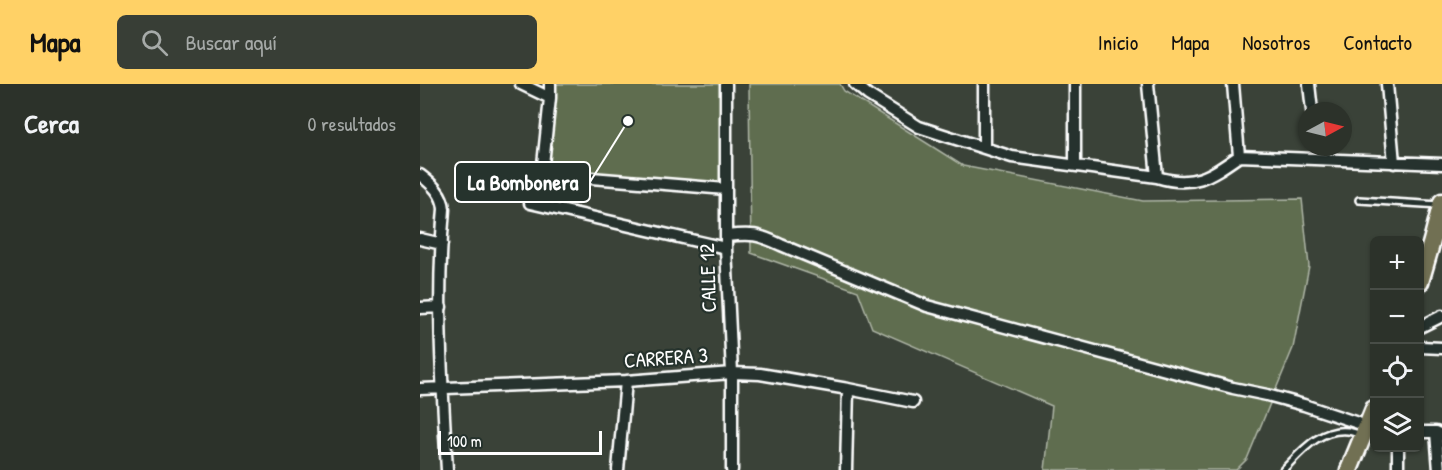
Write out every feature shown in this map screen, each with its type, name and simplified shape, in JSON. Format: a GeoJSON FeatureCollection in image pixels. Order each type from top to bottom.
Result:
{"type":"FeatureCollection","features":[{"type":"Feature","properties":{"kind":"main road"},"geometry":{"type":"LineString","coordinates":[[1424,265],[1442,203]]}},
{"type":"Feature","properties":{"kind":"main road"},"geometry":{"type":"LineString","coordinates":[[1349,470],[1369,430]]}},
{"type":"Feature","properties":{"kind":"street"},"geometry":{"type":"LineString","coordinates":[[521,84],[550,98]]}},
{"type":"Feature","properties":{"kind":"street"},"geometry":{"type":"LineString","coordinates":[[550,84],[542,174],[726,189]]}},
{"type":"Feature","properties":{"kind":"street","name":"CALLE 12"},"geometry":{"type":"LineString","coordinates":[[726,84],[726,248],[732,373],[732,470]]}},
{"type":"Feature","properties":{"kind":"street"},"geometry":{"type":"LineString","coordinates":[[855,84],[868,95],[919,127],[1012,157],[1156,177],[1173,182],[1199,180],[1239,156],[1442,164]]}},
{"type":"Feature","properties":{"kind":"street"},"geometry":{"type":"LineString","coordinates":[[984,84],[984,148]]}},
{"type":"Feature","properties":{"kind":"street"},"geometry":{"type":"LineString","coordinates":[[1075,84],[1075,165]]}},
{"type":"Feature","properties":{"kind":"street"},"geometry":{"type":"LineString","coordinates":[[1148,84],[1156,177]]}},
{"type":"Feature","properties":{"kind":"street"},"geometry":{"type":"LineString","coordinates":[[1233,84],[1239,156]]}},
{"type":"Feature","properties":{"kind":"street"},"geometry":{"type":"LineString","coordinates":[[1309,84],[1311,102]]}},
{"type":"Feature","properties":{"kind":"street"},"geometry":{"type":"LineString","coordinates":[[1387,84],[1394,163]]}},
{"type":"Feature","properties":{"kind":"street"},"geometry":{"type":"LineString","coordinates":[[420,175],[438,191],[444,201],[441,307],[442,388],[447,470]]}},
{"type":"Feature","properties":{"kind":"street"},"geometry":{"type":"LineString","coordinates":[[530,203],[726,248]]}},
{"type":"Feature","properties":{"kind":"street"},"geometry":{"type":"LineString","coordinates":[[726,236],[749,233],[764,236],[927,306],[1276,398],[1369,430]]}},
{"type":"Feature","properties":{"kind":"street"},"geometry":{"type":"LineString","coordinates":[[420,240],[441,244]]}},
{"type":"Feature","properties":{"kind":"street"},"geometry":{"type":"LineString","coordinates":[[420,308],[441,307]]}},
{"type":"Feature","properties":{"kind":"street"},"geometry":{"type":"LineString","coordinates":[[1424,325],[1442,316]]}},
{"type":"Feature","properties":{"kind":"street"},"geometry":{"type":"LineString","coordinates":[[1424,346],[1442,348]]}},
{"type":"Feature","properties":{"kind":"street","name":"CARRERA 3"},"geometry":{"type":"LineString","coordinates":[[420,389],[626,381],[732,373],[760,374],[913,402]]}},
{"type":"Feature","properties":{"kind":"street"},"geometry":{"type":"LineString","coordinates":[[618,470],[626,381]]}},
{"type":"Feature","properties":{"kind":"street"},"geometry":{"type":"LineString","coordinates":[[846,470],[848,389]]}},
{"type":"Feature","properties":{"kind":"street"},"geometry":{"type":"LineString","coordinates":[[1424,432],[1439,434],[1439,470]]}},
{"type":"Feature","properties":{"kind":"street"},"geometry":{"type":"LineString","coordinates":[[1398,452],[1398,470]]}},
{"type":"Feature","properties":{"kind":"lane"},"geometry":{"type":"LineString","coordinates":[[1359,200],[1442,203]]}},
{"type":"Feature","properties":{"kind":"lane"},"geometry":{"type":"LineString","coordinates":[[1283,470],[1310,443],[1322,435],[1369,430]]}},
{"type":"Feature","properties":{"kind":"green space"},"geometry":{"type":"Polygon","coordinates":[[[555,84],[723,84],[725,187],[544,172],[555,84]]]}},
{"type":"Feature","properties":{"kind":"green space"},"geometry":{"type":"Polygon","coordinates":[[[749,84],[840,84],[844,91],[963,166],[1143,201],[1302,199],[1309,266],[1293,348],[1247,459],[1236,470],[1045,470],[1052,406],[872,328],[858,291],[751,253],[749,84]]]}},
{"type":"Feature","properties":{"kind":"place","name":"La Bombonera"},"geometry":{"type":"Point","coordinates":[628,121]}}]}
